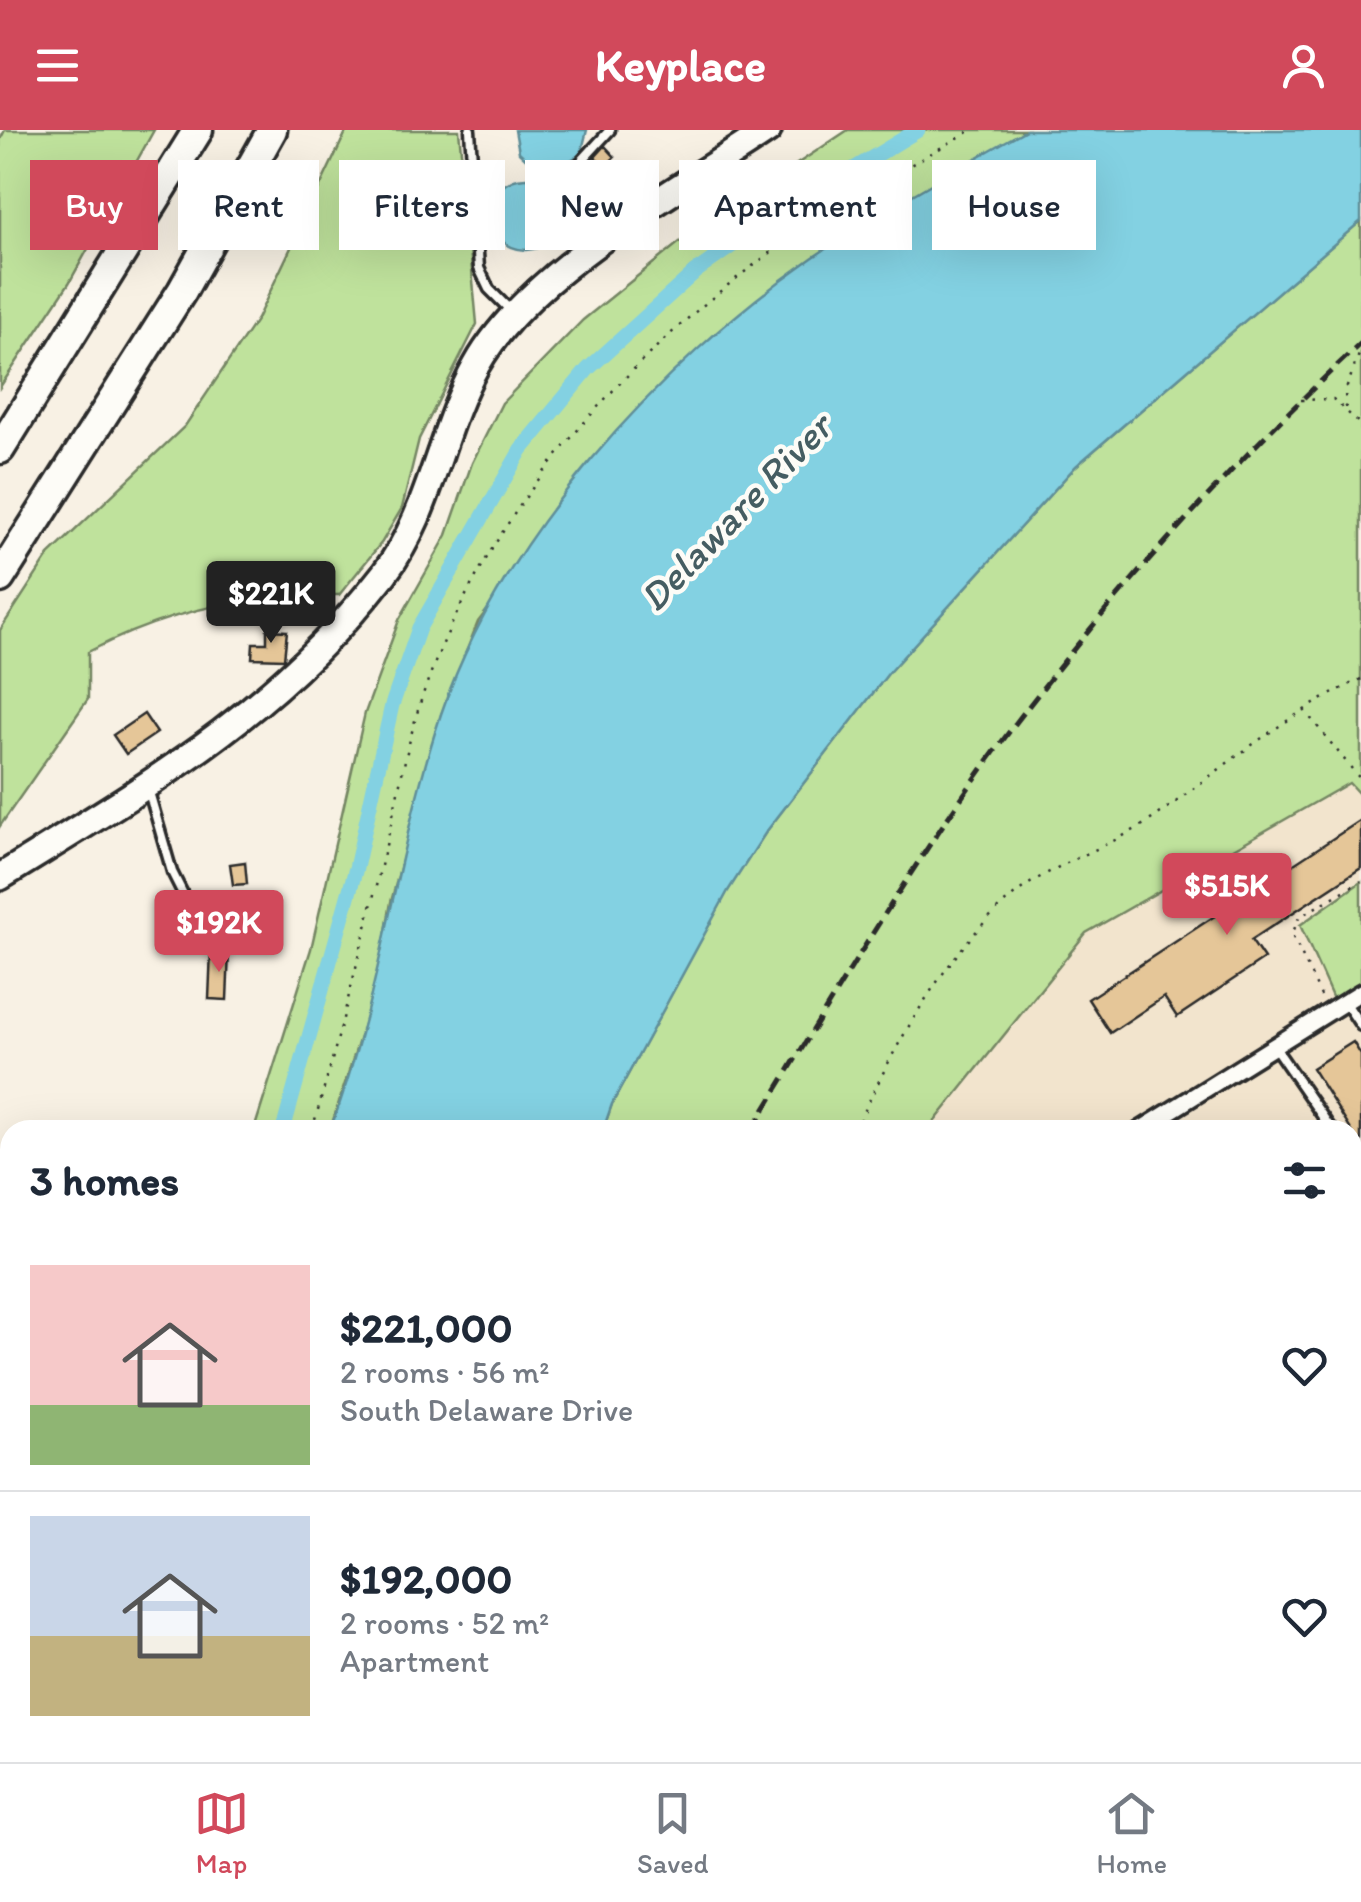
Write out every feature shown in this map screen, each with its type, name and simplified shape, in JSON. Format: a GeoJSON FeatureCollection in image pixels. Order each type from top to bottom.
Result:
{"type":"FeatureCollection","features":[{"type":"Feature","properties":{"kind":"highway"},"geometry":{"type":"LineString","coordinates":[[0,450],[198,130]]}},
{"type":"Feature","properties":{"kind":"highway"},"geometry":{"type":"LineString","coordinates":[[0,578],[173,306],[272,130]]}},
{"type":"Feature","properties":{"kind":"highway"},"geometry":{"type":"LineString","coordinates":[[0,877],[147,785],[262,704],[385,572],[411,530],[469,378],[514,314],[592,250],[768,130]]}},
{"type":"Feature","properties":{"kind":"street"},"geometry":{"type":"LineString","coordinates":[[1156,1120],[1361,992]]}},
{"type":"Feature","properties":{"kind":"lane"},"geometry":{"type":"LineString","coordinates":[[470,130],[480,268],[489,289],[514,314]]}},
{"type":"Feature","properties":{"kind":"lane"},"geometry":{"type":"LineString","coordinates":[[582,160],[610,130]]}},
{"type":"Feature","properties":{"kind":"lane"},"geometry":{"type":"LineString","coordinates":[[147,785],[172,872],[202,932]]}},
{"type":"Feature","properties":{"kind":"lane"},"geometry":{"type":"LineString","coordinates":[[1346,1002],[1361,1026]]}},
{"type":"Feature","properties":{"kind":"lane"},"geometry":{"type":"LineString","coordinates":[[1274,1046],[1325,1120]]}},
{"type":"Feature","properties":{"kind":"path"},"geometry":{"type":"LineString","coordinates":[[315,1120],[346,1013],[426,687],[458,608],[494,540],[554,458],[652,352],[789,240],[972,130]]}},
{"type":"Feature","properties":{"kind":"path"},"geometry":{"type":"LineString","coordinates":[[1346,410],[1345,392],[1361,350]]}},
{"type":"Feature","properties":{"kind":"path"},"geometry":{"type":"LineString","coordinates":[[1300,400],[1333,399],[1361,424]]}},
{"type":"Feature","properties":{"kind":"path"},"geometry":{"type":"LineString","coordinates":[[860,1120],[874,1087],[941,980],[990,914],[1036,879],[1122,840],[1304,708],[1361,680]]}},
{"type":"Feature","properties":{"kind":"path"},"geometry":{"type":"LineString","coordinates":[[1304,708],[1361,780]]}},
{"type":"Feature","properties":{"kind":"path"},"geometry":{"type":"LineString","coordinates":[[1330,1012],[1292,935],[1298,917],[1361,882]]}},
{"type":"Feature","properties":{"kind":"shaded area"},"geometry":{"type":"Polygon","coordinates":[[[1349,783],[1361,796],[1361,882],[1301,926],[1361,993],[1361,1120],[935,1120],[1086,933],[1349,783]]]}},
{"type":"Feature","properties":{"kind":"green space"},"geometry":{"type":"Polygon","coordinates":[[[5,130],[154,130],[137,160],[30,160],[30,250],[87,250],[0,387],[0,140],[5,130]]]}},
{"type":"Feature","properties":{"kind":"green space"},"geometry":{"type":"Polygon","coordinates":[[[347,130],[459,130],[462,160],[339,160],[339,250],[470,250],[477,324],[419,439],[402,508],[382,542],[339,595],[274,597],[210,607],[148,626],[88,652],[88,699],[0,826],[0,630],[49,555],[185,426],[257,319],[290,250],[319,250],[319,189],[347,130]]]}},
{"type":"Feature","properties":{"kind":"green space"},"geometry":{"type":"Polygon","coordinates":[[[848,130],[1026,130],[976,160],[932,160],[932,187],[912,199],[912,160],[803,160],[848,130]]]}},
{"type":"Feature","properties":{"kind":"green space"},"geometry":{"type":"Polygon","coordinates":[[[1361,221],[1361,796],[1349,783],[1086,933],[936,1120],[606,1120],[728,890],[766,832],[890,671],[1076,466],[1361,221]]]}},
{"type":"Feature","properties":{"kind":"green space"},"geometry":{"type":"Polygon","coordinates":[[[679,243],[679,250],[827,250],[728,324],[649,401],[478,622],[441,715],[391,902],[377,984],[333,1120],[257,1120],[311,949],[365,713],[399,620],[447,535],[472,463],[502,403],[583,320],[679,243]]]}},
{"type":"Feature","properties":{"kind":"green space"},"geometry":{"type":"Polygon","coordinates":[[[1361,882],[1361,993],[1337,1008],[1300,925],[1361,882]]]}},
{"type":"Feature","properties":{"kind":"water"},"geometry":{"type":"Polygon","coordinates":[[[515,130],[587,130],[581,154],[571,160],[528,160],[519,152],[515,130]]]}},
{"type":"Feature","properties":{"kind":"water","name":"Delaware River"},"geometry":{"type":"Polygon","coordinates":[[[1026,130],[1361,130],[1361,221],[1076,466],[890,671],[766,832],[728,891],[606,1120],[334,1120],[363,1027],[441,714],[468,648],[503,583],[544,520],[592,459],[643,402],[755,301],[824,250],[912,250],[912,196],[932,184],[932,250],[1096,250],[1096,160],[973,160],[1026,130]]]}},
{"type":"Feature","properties":{"kind":"water"},"geometry":{"type":"Polygon","coordinates":[[[525,178],[525,250],[505,243],[505,185],[525,178]]]}},
{"type":"Feature","properties":{"kind":"building"},"geometry":{"type":"Polygon","coordinates":[[[605,146],[615,157],[598,160],[595,157],[605,146]]]}},
{"type":"Feature","properties":{"kind":"building"},"geometry":{"type":"Polygon","coordinates":[[[267,630],[287,631],[284,659],[252,658],[253,643],[267,643],[267,630]]]}},
{"type":"Feature","properties":{"kind":"building"},"geometry":{"type":"Polygon","coordinates":[[[144,714],[157,733],[126,754],[113,735],[144,714]]]}},
{"type":"Feature","properties":{"kind":"building"},"geometry":{"type":"Polygon","coordinates":[[[1361,820],[1361,868],[1251,940],[1264,959],[1177,1017],[1164,997],[1110,1033],[1088,999],[1361,820]]]}},
{"type":"Feature","properties":{"kind":"building"},"geometry":{"type":"Polygon","coordinates":[[[245,862],[247,884],[233,885],[230,864],[245,862]]]}},
{"type":"Feature","properties":{"kind":"building"},"geometry":{"type":"Polygon","coordinates":[[[211,950],[229,951],[227,1000],[209,999],[211,950]]]}},
{"type":"Feature","properties":{"kind":"building"},"geometry":{"type":"Polygon","coordinates":[[[1353,1042],[1361,1055],[1361,1120],[1345,1120],[1312,1068],[1353,1042]]]}},
{"type":"Feature","properties":{"kind":"waterway"},"geometry":{"type":"LineString","coordinates":[[286,1120],[356,868],[392,705],[419,628],[521,450],[588,369],[695,272],[760,226],[918,130]]}},
{"type":"Feature","properties":{"kind":"railway"},"geometry":{"type":"LineString","coordinates":[[758,1120],[917,864],[1025,711],[1185,520],[1361,343]]}}]}
